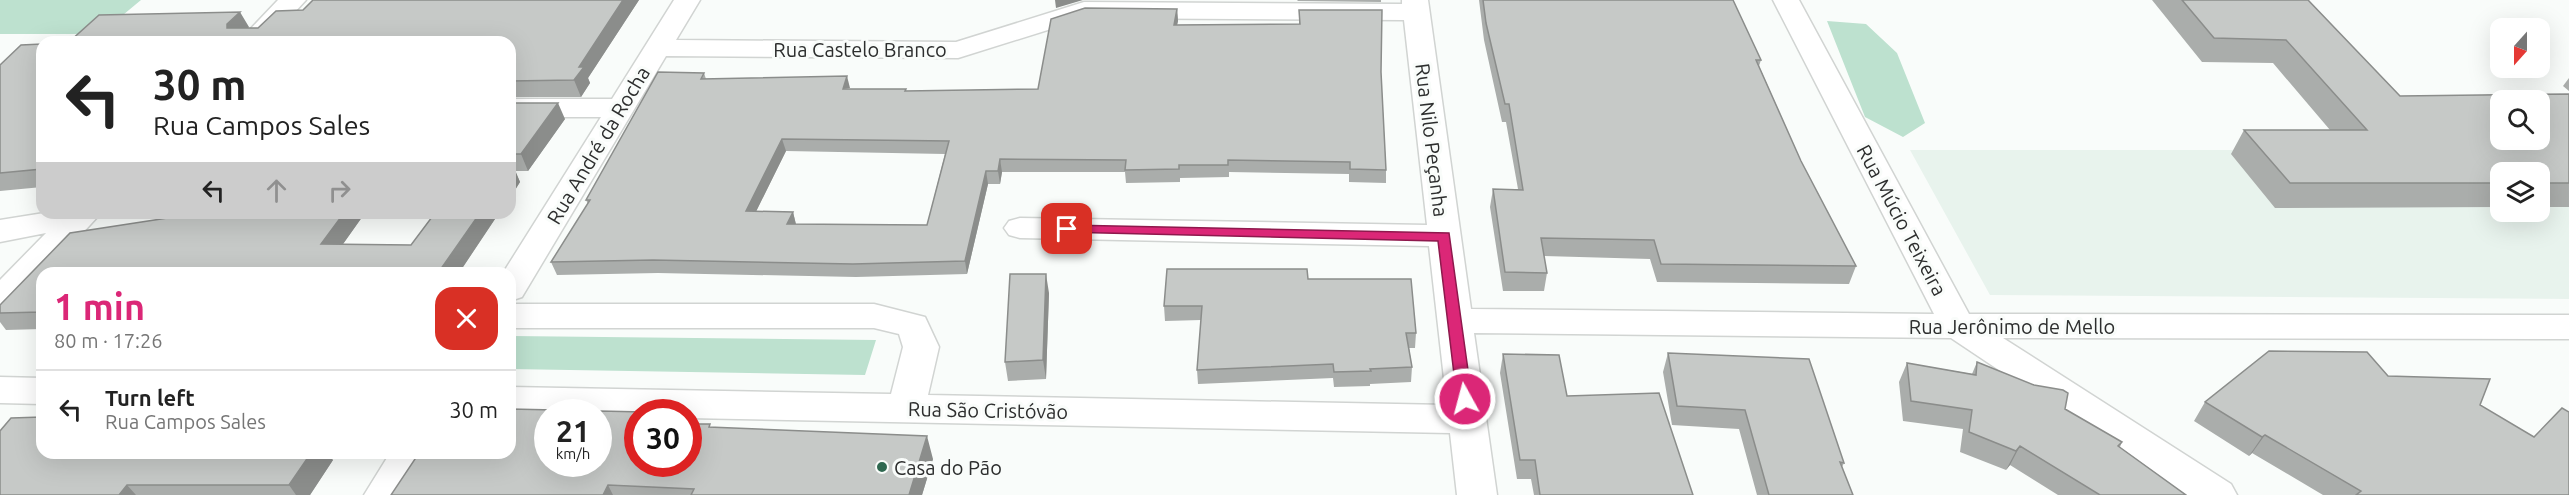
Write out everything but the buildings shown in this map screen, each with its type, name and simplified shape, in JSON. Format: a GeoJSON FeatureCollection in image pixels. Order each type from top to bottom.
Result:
{"type":"FeatureCollection","features":[{"type":"Feature","properties":{"kind":"street"},"geometry":{"type":"LineString","coordinates":[[258,36],[293,0]]}},
{"type":"Feature","properties":{"kind":"street","name":"Rua André da Rocha"},"geometry":{"type":"LineString","coordinates":[[516,279],[687,0]]}},
{"type":"Feature","properties":{"kind":"street","name":"Rua Múcio Teixeira"},"geometry":{"type":"LineString","coordinates":[[1786,0],[1958,326],[2217,495]]}},
{"type":"Feature","properties":{"kind":"street","name":"Rua Castelo Branco"},"geometry":{"type":"LineString","coordinates":[[658,48],[958,50],[1084,10],[1415,6]]}},
{"type":"Feature","properties":{"kind":"street","name":"Rua Nilo Peçanha"},"geometry":{"type":"LineString","coordinates":[[1415,6],[1477,495]]}},
{"type":"Feature","properties":{"kind":"street"},"geometry":{"type":"LineString","coordinates":[[516,108],[621,108]]}},
{"type":"Feature","properties":{"kind":"street"},"geometry":{"type":"LineString","coordinates":[[0,231],[62,219]]}},
{"type":"Feature","properties":{"kind":"street"},"geometry":{"type":"LineString","coordinates":[[0,300],[79,219]]}},
{"type":"Feature","properties":{"kind":"street"},"geometry":{"type":"LineString","coordinates":[[1020,228],[1444,236]]}},
{"type":"Feature","properties":{"kind":"street"},"geometry":{"type":"LineString","coordinates":[[516,316],[874,316],[913,326],[921,347],[906,408]]}},
{"type":"Feature","properties":{"kind":"street","name":"Rua Jerônimo de Mello"},"geometry":{"type":"LineString","coordinates":[[1455,321],[1958,326],[2569,327]]}},
{"type":"Feature","properties":{"kind":"street"},"geometry":{"type":"LineString","coordinates":[[0,390],[36,391]]}},
{"type":"Feature","properties":{"kind":"street","name":"Rua São Cristóvão"},"geometry":{"type":"LineString","coordinates":[[516,401],[1467,419]]}},
{"type":"Feature","properties":{"kind":"street"},"geometry":{"type":"LineString","coordinates":[[384,495],[406,459]]}},
{"type":"Feature","properties":{"kind":"shaded area"},"geometry":{"type":"Polygon","coordinates":[[[1910,150],[2569,150],[2569,299],[1990,295],[1910,150]]]}},
{"type":"Feature","properties":{"kind":"green space"},"geometry":{"type":"Polygon","coordinates":[[[0,0],[141,0],[100,34],[0,34],[0,0]]]}},
{"type":"Feature","properties":{"kind":"green space"},"geometry":{"type":"Polygon","coordinates":[[[1827,21],[1866,24],[1897,53],[1925,123],[1903,137],[1865,117],[1827,21]]]}},
{"type":"Feature","properties":{"kind":"green space"},"geometry":{"type":"Polygon","coordinates":[[[516,336],[876,340],[865,375],[516,369],[516,336]]]}},
{"type":"Feature","properties":{"kind":"place","name":"Casa do Pão"},"geometry":{"type":"Point","coordinates":[882,467]}},
{"type":"Feature","properties":{"kind":"route"},"geometry":{"type":"LineString","coordinates":[[1067,229],[1444,236],[1465,399]]}}]}
